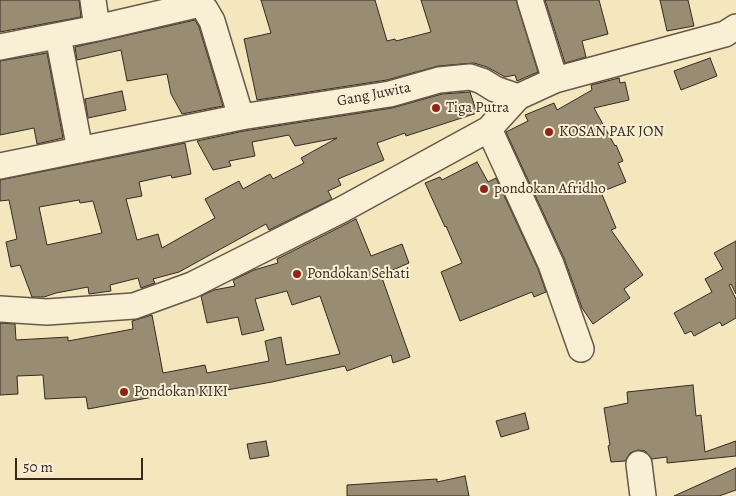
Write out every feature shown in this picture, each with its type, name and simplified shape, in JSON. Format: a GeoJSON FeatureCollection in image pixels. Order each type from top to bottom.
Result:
{"type":"FeatureCollection","features":[{"type":"Feature","properties":{"kind":"street"},"geometry":{"type":"LineString","coordinates":[[93,0],[97,28]]}},
{"type":"Feature","properties":{"kind":"street"},"geometry":{"type":"LineString","coordinates":[[530,0],[555,80]]}},
{"type":"Feature","properties":{"kind":"street"},"geometry":{"type":"LineString","coordinates":[[0,47],[97,28],[200,4],[212,21],[241,117]]}},
{"type":"Feature","properties":{"kind":"street"},"geometry":{"type":"LineString","coordinates":[[0,309],[47,312],[134,306],[192,285],[343,209],[489,129],[518,97],[555,80],[725,34],[736,27]]}},
{"type":"Feature","properties":{"kind":"street"},"geometry":{"type":"LineString","coordinates":[[58,36],[80,150]]}},
{"type":"Feature","properties":{"kind":"street","name":"Gang Juwita"},"geometry":{"type":"LineString","coordinates":[[0,166],[241,117],[390,94],[440,80],[470,76],[518,97]]}},
{"type":"Feature","properties":{"kind":"street"},"geometry":{"type":"LineString","coordinates":[[489,129],[554,272],[581,348]]}},
{"type":"Feature","properties":{"kind":"street"},"geometry":{"type":"LineString","coordinates":[[639,464],[643,496]]}},
{"type":"Feature","properties":{"kind":"building"},"geometry":{"type":"Polygon","coordinates":[[[0,0],[79,0],[81,17],[0,32],[0,0]]]}},
{"type":"Feature","properties":{"kind":"building"},"geometry":{"type":"Polygon","coordinates":[[[261,0],[375,0],[387,41],[395,39],[396,41],[431,32],[421,0],[516,0],[538,72],[517,81],[515,75],[505,77],[487,67],[474,63],[438,66],[387,80],[257,100],[244,39],[271,33],[261,0]]]}},
{"type":"Feature","properties":{"kind":"building"},"geometry":{"type":"Polygon","coordinates":[[[545,0],[599,0],[608,34],[582,41],[586,57],[565,63],[545,0]]]}},
{"type":"Feature","properties":{"kind":"building"},"geometry":{"type":"Polygon","coordinates":[[[660,0],[688,0],[694,26],[667,31],[660,0]]]}},
{"type":"Feature","properties":{"kind":"building"},"geometry":{"type":"Polygon","coordinates":[[[195,20],[199,27],[223,106],[182,114],[171,94],[167,74],[127,81],[121,50],[77,60],[75,47],[195,20]]]}},
{"type":"Feature","properties":{"kind":"building"},"geometry":{"type":"Polygon","coordinates":[[[47,53],[63,138],[37,144],[34,128],[0,135],[0,61],[47,53]]]}},
{"type":"Feature","properties":{"kind":"building"},"geometry":{"type":"Polygon","coordinates":[[[710,58],[717,76],[681,90],[674,71],[710,58]]]}},
{"type":"Feature","properties":{"kind":"building"},"geometry":{"type":"Polygon","coordinates":[[[619,78],[620,83],[625,82],[629,100],[594,108],[616,145],[623,161],[618,163],[626,182],[601,192],[616,228],[611,230],[643,275],[624,289],[630,298],[593,324],[582,308],[564,258],[506,132],[528,121],[525,115],[554,103],[557,110],[592,90],[591,85],[619,78]]]}},
{"type":"Feature","properties":{"kind":"building"},"geometry":{"type":"Polygon","coordinates":[[[122,91],[126,110],[88,118],[85,99],[122,91]]]}},
{"type":"Feature","properties":{"kind":"building"},"geometry":{"type":"Polygon","coordinates":[[[470,92],[477,113],[406,136],[405,133],[377,143],[384,160],[338,179],[341,185],[328,191],[332,199],[269,230],[266,224],[179,272],[153,279],[155,283],[141,288],[138,278],[110,285],[111,291],[89,294],[88,287],[44,297],[32,297],[20,265],[11,267],[6,242],[17,239],[9,200],[0,201],[0,180],[185,143],[191,174],[172,178],[171,175],[139,182],[142,196],[126,199],[137,240],[158,234],[162,248],[215,218],[205,199],[239,181],[243,189],[270,174],[273,179],[304,163],[301,158],[337,138],[295,146],[289,135],[252,142],[255,156],[229,161],[231,166],[213,170],[197,141],[244,131],[392,108],[442,94],[470,92]],[[79,200],[39,207],[47,245],[102,233],[93,201],[80,203],[79,200]]]}},
{"type":"Feature","properties":{"kind":"building"},"geometry":{"type":"Polygon","coordinates":[[[477,162],[488,182],[496,178],[538,269],[546,292],[534,297],[532,292],[460,321],[441,272],[462,263],[425,183],[440,177],[442,180],[477,162]]]}},
{"type":"Feature","properties":{"kind":"building"},"geometry":{"type":"Polygon","coordinates":[[[356,219],[371,256],[402,244],[409,263],[381,275],[410,357],[393,363],[391,355],[347,371],[345,366],[272,382],[187,397],[186,391],[88,409],[86,397],[45,399],[43,375],[17,376],[18,394],[0,395],[0,323],[15,324],[16,340],[68,337],[68,341],[133,329],[132,321],[152,315],[163,373],[205,365],[207,373],[269,361],[265,341],[281,337],[286,365],[340,354],[320,296],[292,305],[287,291],[255,299],[264,330],[242,335],[238,317],[207,323],[201,296],[214,290],[235,286],[233,280],[254,270],[278,263],[277,259],[356,219]]]}},
{"type":"Feature","properties":{"kind":"building"},"geometry":{"type":"Polygon","coordinates":[[[736,241],[736,294],[731,284],[729,285],[736,299],[736,318],[722,326],[720,322],[694,336],[691,331],[685,334],[674,313],[712,292],[705,279],[723,269],[714,253],[736,241]]]}},
{"type":"Feature","properties":{"kind":"building"},"geometry":{"type":"Polygon","coordinates":[[[693,385],[696,416],[701,415],[705,452],[736,441],[736,456],[667,463],[667,457],[652,459],[645,451],[638,450],[630,453],[625,461],[611,462],[604,408],[628,403],[627,392],[693,385]]]}},
{"type":"Feature","properties":{"kind":"building"},"geometry":{"type":"Polygon","coordinates":[[[525,413],[529,429],[501,437],[496,421],[525,413]]]}},
{"type":"Feature","properties":{"kind":"building"},"geometry":{"type":"Polygon","coordinates":[[[266,441],[269,456],[250,459],[247,444],[266,441]]]}},
{"type":"Feature","properties":{"kind":"building"},"geometry":{"type":"Polygon","coordinates":[[[736,468],[736,490],[719,496],[674,496],[736,468]]]}},
{"type":"Feature","properties":{"kind":"building"},"geometry":{"type":"Polygon","coordinates":[[[465,476],[469,496],[347,496],[347,485],[437,479],[437,482],[465,476]]]}},
{"type":"Feature","properties":{"kind":"place","name":"Tiga Putra"},"geometry":{"type":"Point","coordinates":[436,108]}},
{"type":"Feature","properties":{"kind":"place","name":"KOSAN PAK JON"},"geometry":{"type":"Point","coordinates":[549,132]}},
{"type":"Feature","properties":{"kind":"place","name":"pondokan Afridho"},"geometry":{"type":"Point","coordinates":[484,189]}},
{"type":"Feature","properties":{"kind":"place","name":"Pondokan Sehati"},"geometry":{"type":"Point","coordinates":[297,274]}},
{"type":"Feature","properties":{"kind":"place","name":"Pondokan KIKI"},"geometry":{"type":"Point","coordinates":[124,392]}}]}
